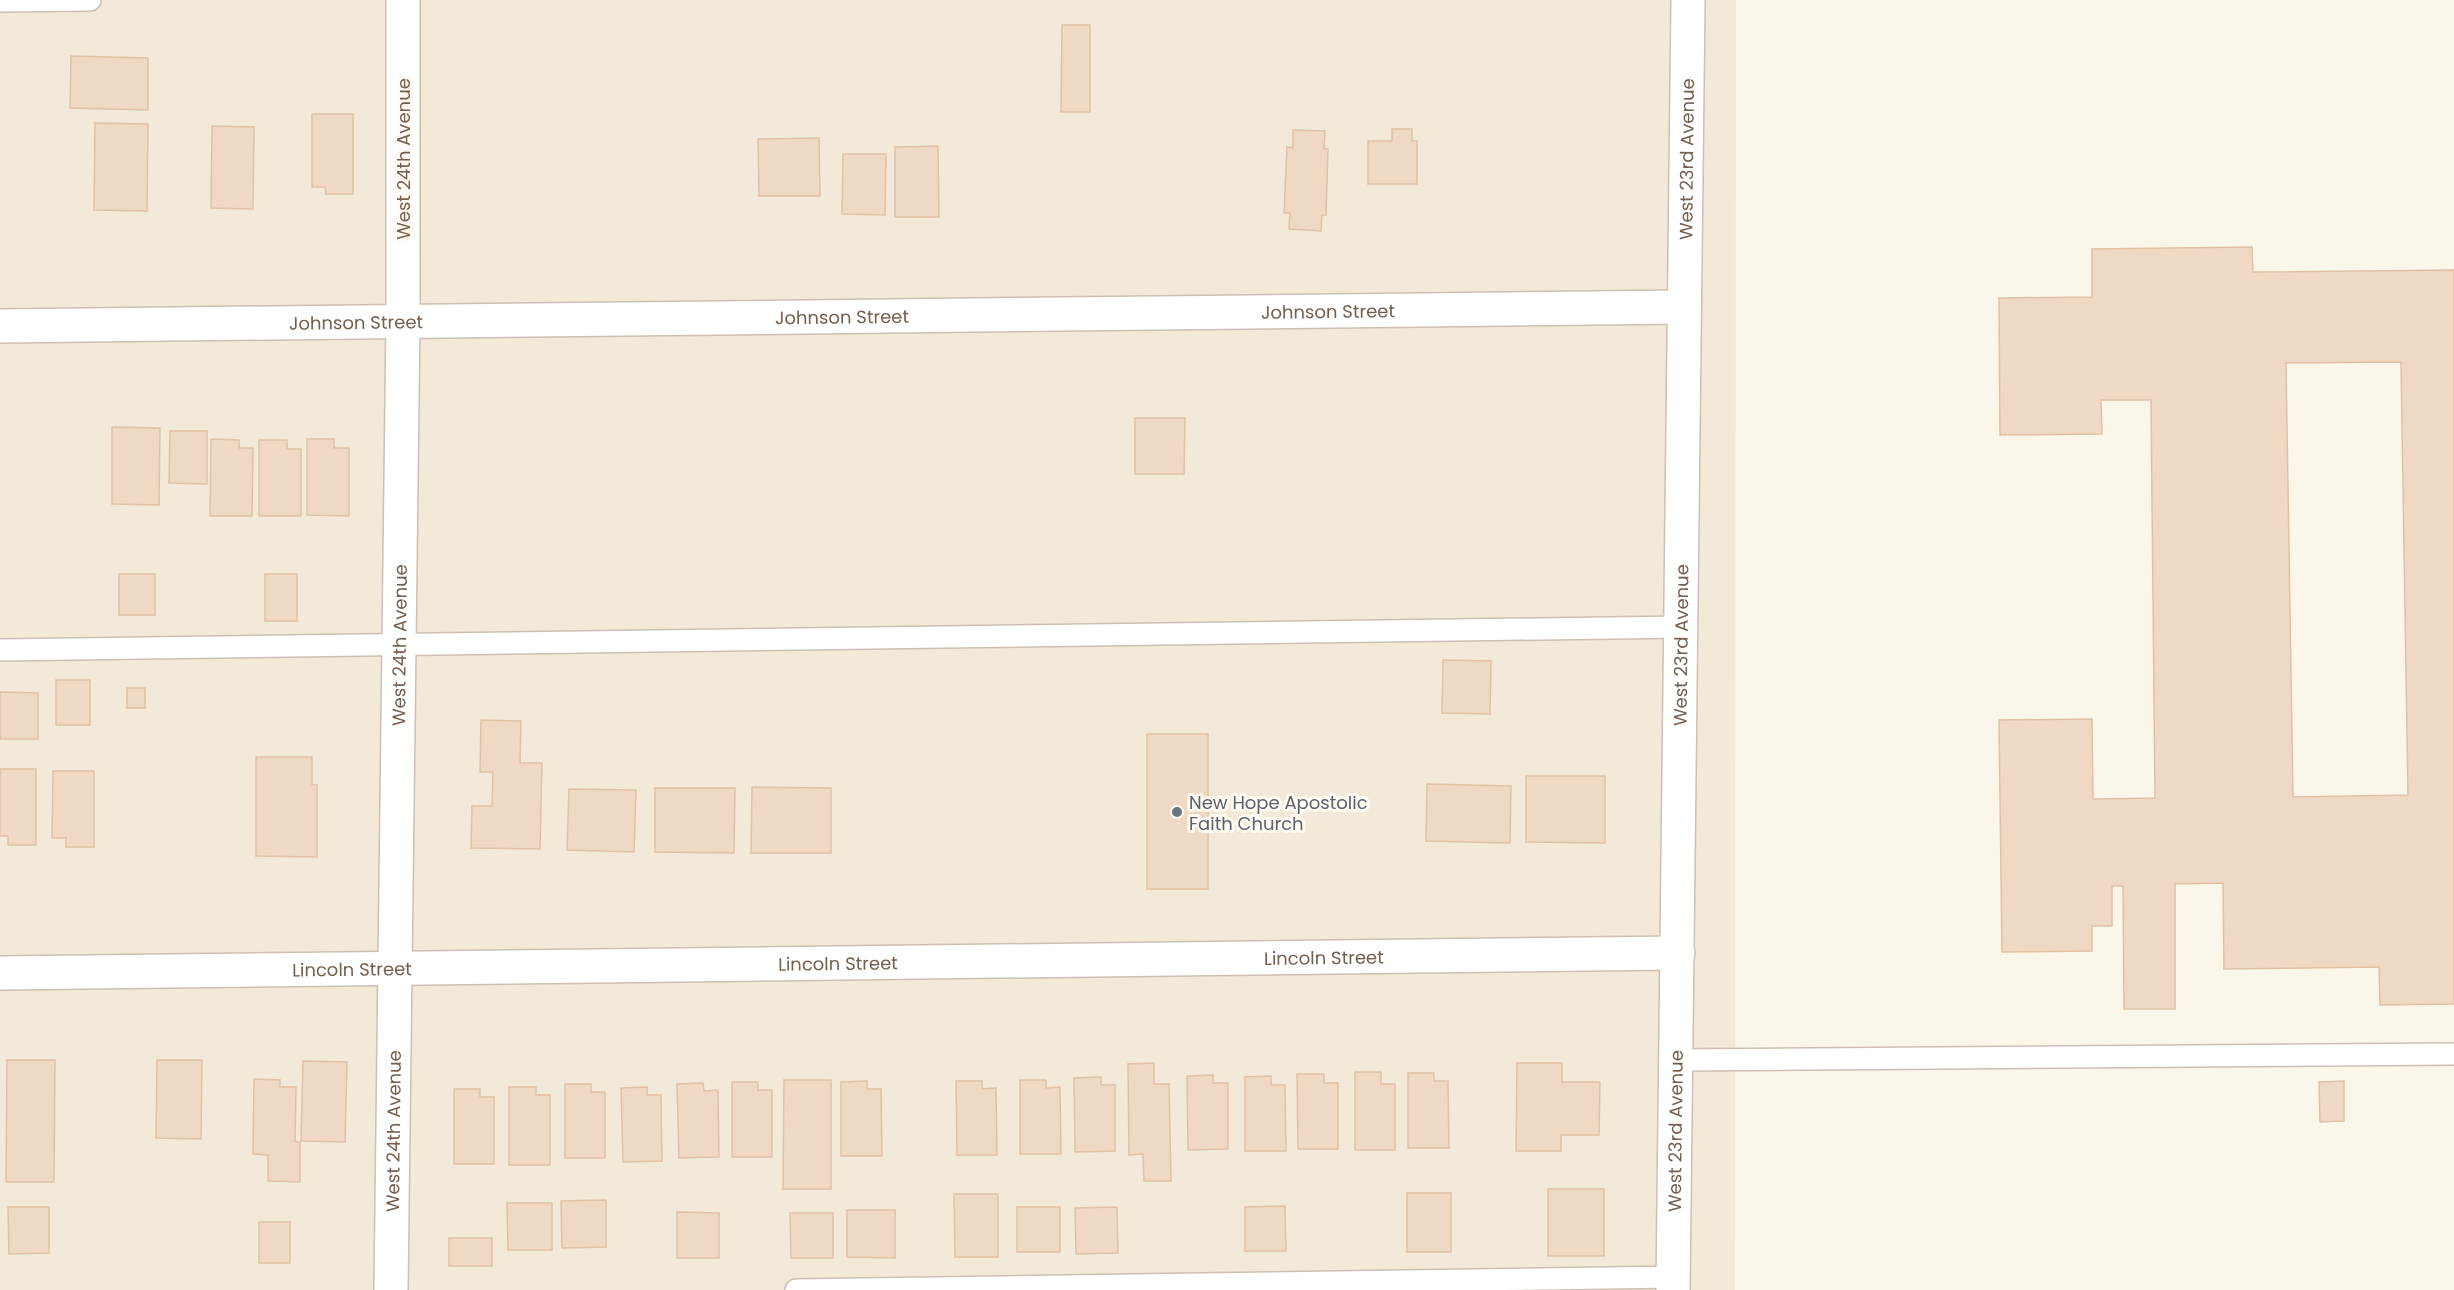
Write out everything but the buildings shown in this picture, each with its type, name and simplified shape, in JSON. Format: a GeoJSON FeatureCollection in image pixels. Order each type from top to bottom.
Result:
{"type":"FeatureCollection","features":[{"type":"Feature","properties":{"kind":"street","name":"West 24th Avenue"},"geometry":{"type":"LineString","coordinates":[[391,1290],[403,320],[403,0]]}},
{"type":"Feature","properties":{"kind":"street","name":"West 23rd Avenue"},"geometry":{"type":"LineString","coordinates":[[1673,1284],[1688,0]]}},
{"type":"Feature","properties":{"kind":"street","name":"Johnson Street"},"geometry":{"type":"LineString","coordinates":[[0,326],[1684,307]]}},
{"type":"Feature","properties":{"kind":"street","name":"Lincoln Street"},"geometry":{"type":"LineString","coordinates":[[0,973],[1678,953]]}},
{"type":"Feature","properties":{"kind":"lane"},"geometry":{"type":"LineString","coordinates":[[0,1],[90,0]]}},
{"type":"Feature","properties":{"kind":"lane"},"geometry":{"type":"LineString","coordinates":[[0,650],[1681,627]]}},
{"type":"Feature","properties":{"kind":"lane"},"geometry":{"type":"LineString","coordinates":[[1676,1060],[2454,1054]]}},
{"type":"Feature","properties":{"kind":"lane"},"geometry":{"type":"LineString","coordinates":[[796,1290],[1673,1284]]}},
{"type":"Feature","properties":{"kind":"shaded area"},"geometry":{"type":"Polygon","coordinates":[[[0,0],[1736,0],[1735,1290],[0,1290],[0,0]]]}},
{"type":"Feature","properties":{"kind":"place","name":"New Hope Apostolic Faith Church"},"geometry":{"type":"Point","coordinates":[1177,812]}}]}
